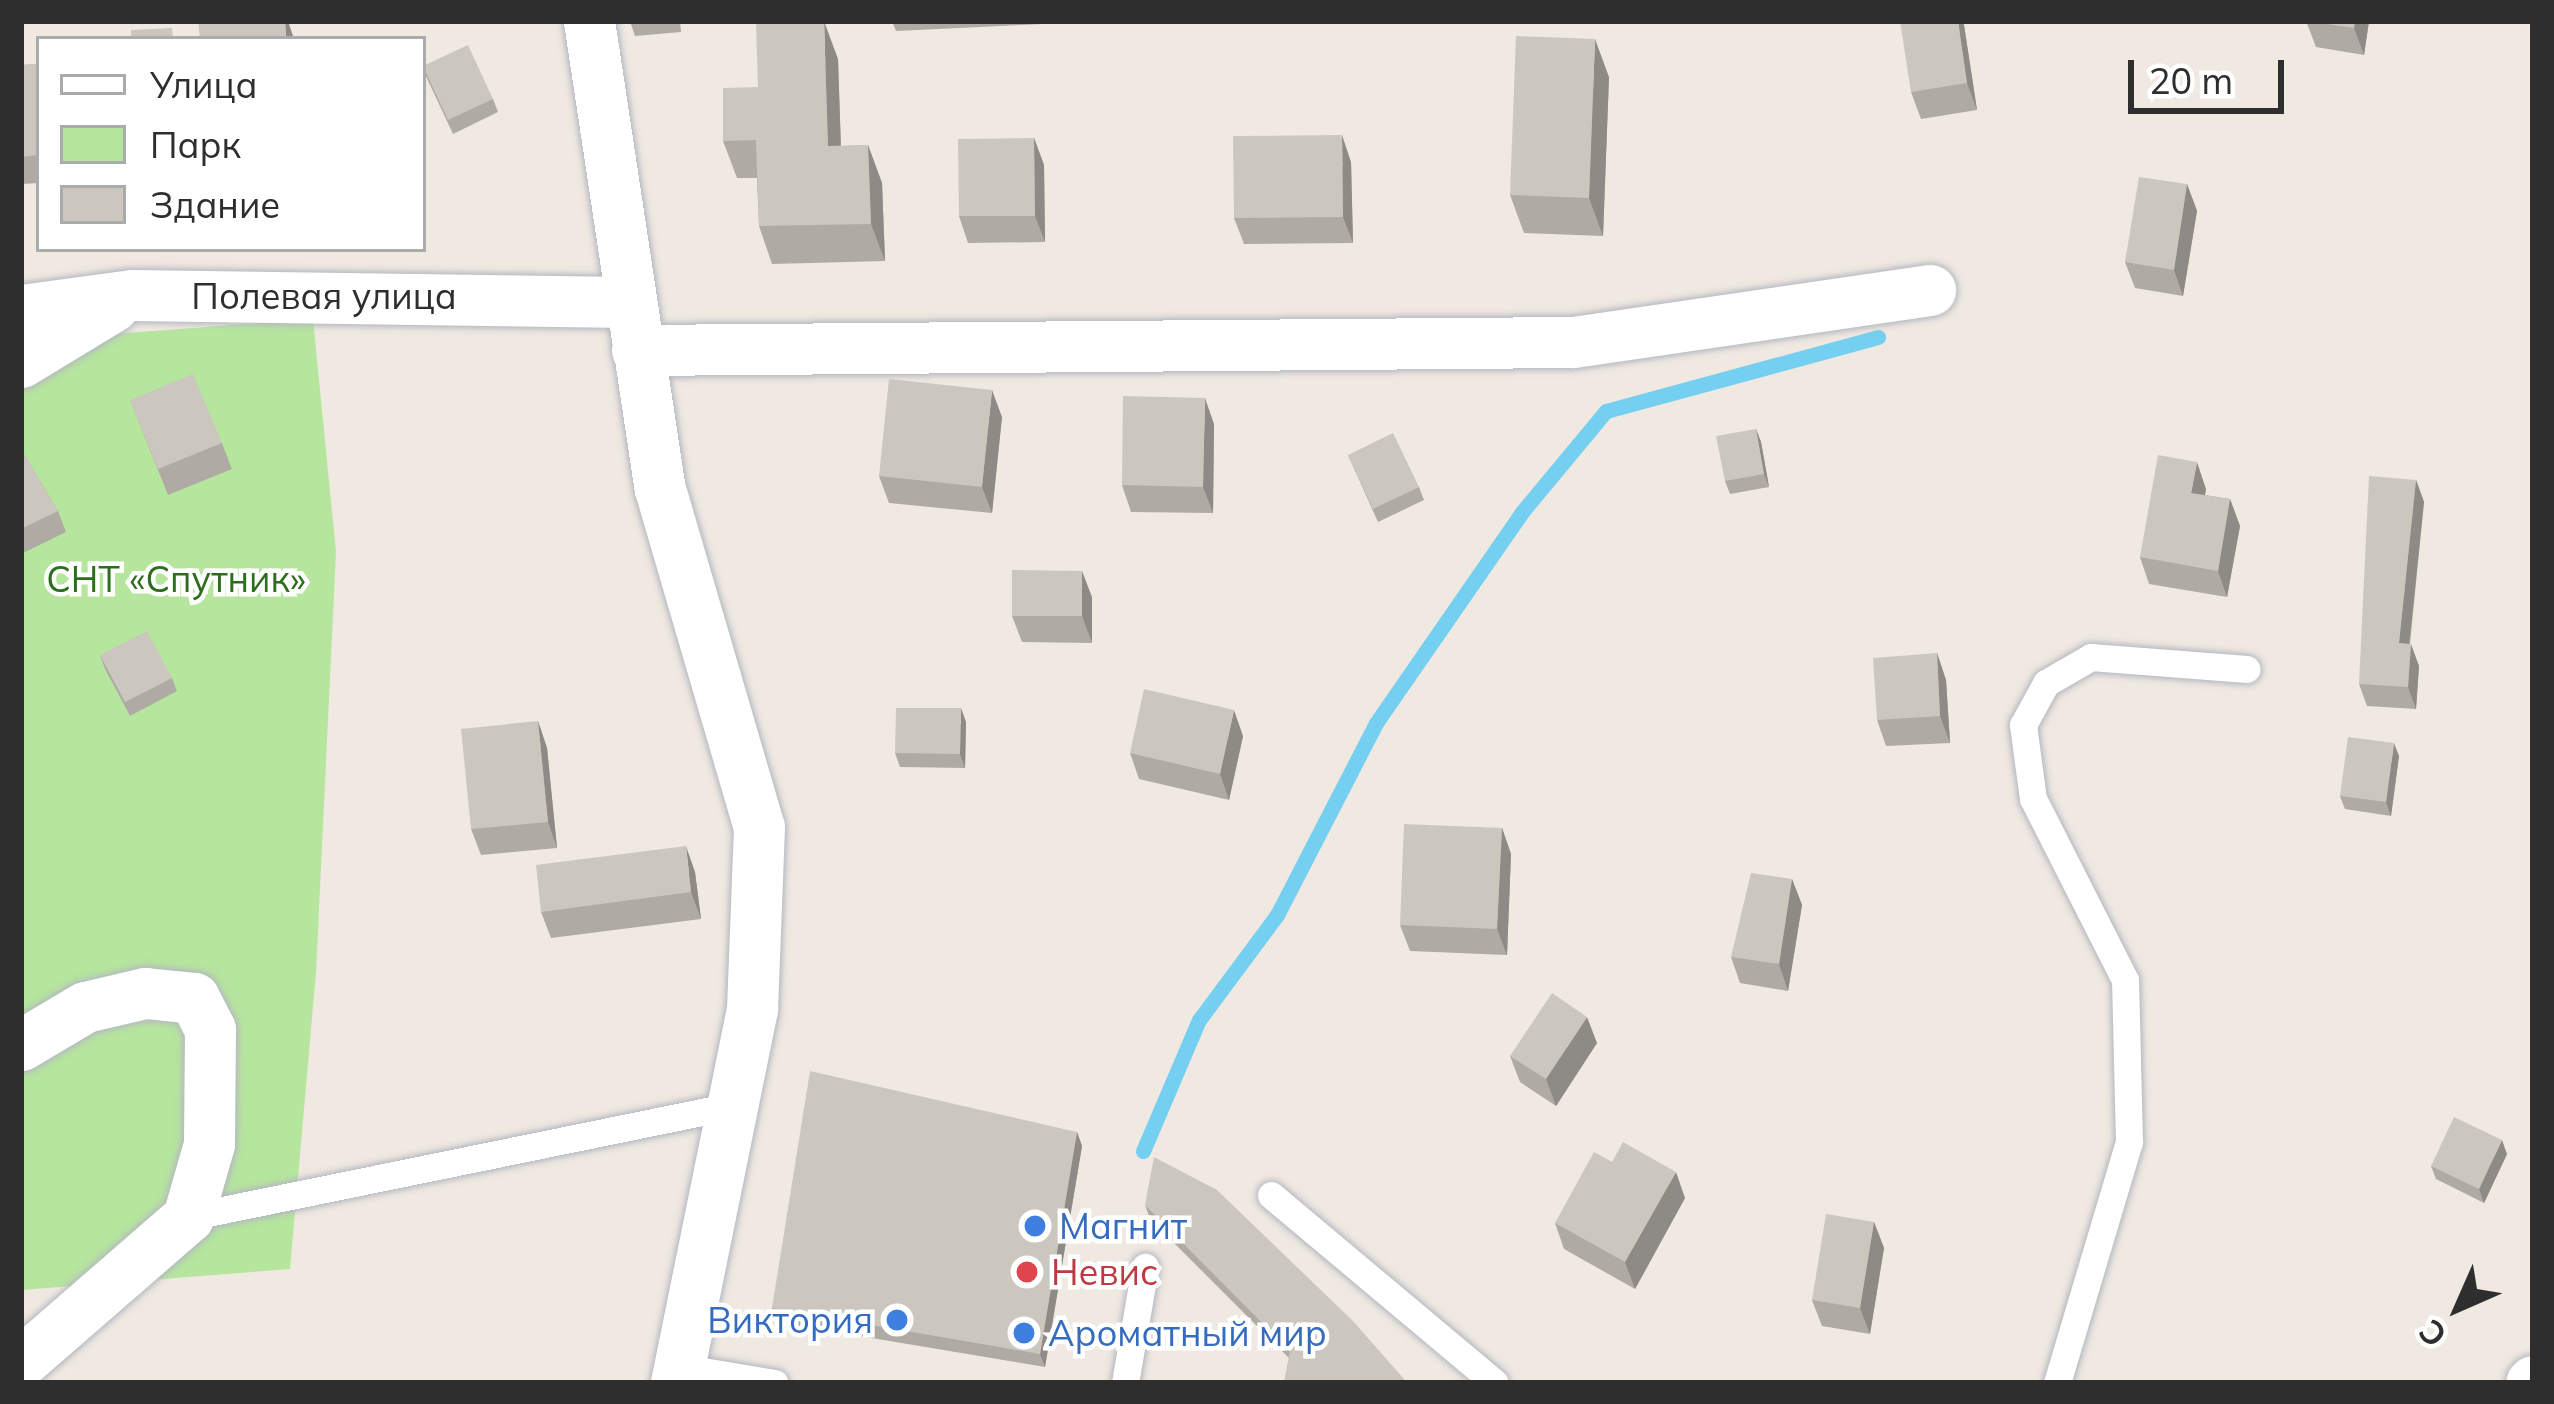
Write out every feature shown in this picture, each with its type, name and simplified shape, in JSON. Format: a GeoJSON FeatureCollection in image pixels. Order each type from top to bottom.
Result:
{"type":"FeatureCollection","features":[{"type":"Feature","properties":{"kind":"street"},"geometry":{"type":"LineString","coordinates":[[590,21],[660,489],[759,826],[759,942],[678,1375]]}},
{"type":"Feature","properties":{"kind":"street","name":"Полевая улица"},"geometry":{"type":"LineString","coordinates":[[21,310],[132,295],[632,326],[1573,341],[1930,290]]}},
{"type":"Feature","properties":{"kind":"street"},"geometry":{"type":"LineString","coordinates":[[21,362],[132,295]]}},
{"type":"Feature","properties":{"kind":"street"},"geometry":{"type":"LineString","coordinates":[[21,1046],[85,1007],[146,993],[194,998],[210,1029],[209,1144],[188,1217],[21,1361]]}},
{"type":"Feature","properties":{"kind":"lane"},"geometry":{"type":"LineString","coordinates":[[2057,1383],[2129,1142],[2125,980],[2033,799],[2024,725],[2046,683],[2092,657],[2247,669]]}},
{"type":"Feature","properties":{"kind":"lane"},"geometry":{"type":"LineString","coordinates":[[188,1217],[731,1106]]}},
{"type":"Feature","properties":{"kind":"lane"},"geometry":{"type":"LineString","coordinates":[[1271,1196],[1495,1383]]}},
{"type":"Feature","properties":{"kind":"lane"},"geometry":{"type":"LineString","coordinates":[[1125,1383],[1145,1267]]}},
{"type":"Feature","properties":{"kind":"lane"},"geometry":{"type":"LineString","coordinates":[[678,1375],[775,1383]]}},
{"type":"Feature","properties":{"kind":"green space","name":"СНТ «Спутник»"},"geometry":{"type":"Polygon","coordinates":[[[313,319],[336,552],[316,972],[290,1269],[21,1290],[21,341],[313,319]]]}},
{"type":"Feature","properties":{"kind":"building"},"geometry":{"type":"Polygon","coordinates":[[[198,21],[285,21],[286,36],[200,36],[198,21]]]}},
{"type":"Feature","properties":{"kind":"building"},"geometry":{"type":"Polygon","coordinates":[[[824,21],[828,146],[868,145],[871,224],[759,226],[756,140],[723,141],[723,88],[758,87],[756,22],[824,21]]]}},
{"type":"Feature","properties":{"kind":"building"},"geometry":{"type":"Polygon","coordinates":[[[1900,21],[1958,21],[1967,83],[1911,92],[1900,21]]]}},
{"type":"Feature","properties":{"kind":"building"},"geometry":{"type":"Polygon","coordinates":[[[2306,21],[2355,21],[2354,28],[2306,21]]]}},
{"type":"Feature","properties":{"kind":"building"},"geometry":{"type":"Polygon","coordinates":[[[172,28],[173,36],[131,36],[131,30],[172,28]]]}},
{"type":"Feature","properties":{"kind":"building"},"geometry":{"type":"Polygon","coordinates":[[[1516,36],[1595,39],[1589,198],[1510,195],[1516,36]]]}},
{"type":"Feature","properties":{"kind":"building"},"geometry":{"type":"Polygon","coordinates":[[[468,45],[493,99],[448,120],[426,65],[468,45]]]}},
{"type":"Feature","properties":{"kind":"building"},"geometry":{"type":"Polygon","coordinates":[[[36,64],[36,155],[21,157],[21,65],[36,64]]]}},
{"type":"Feature","properties":{"kind":"building"},"geometry":{"type":"Polygon","coordinates":[[[1342,135],[1343,217],[1234,218],[1233,136],[1342,135]]]}},
{"type":"Feature","properties":{"kind":"building"},"geometry":{"type":"Polygon","coordinates":[[[1034,138],[1035,216],[959,216],[958,139],[1034,138]]]}},
{"type":"Feature","properties":{"kind":"building"},"geometry":{"type":"Polygon","coordinates":[[[2139,177],[2187,184],[2174,270],[2125,262],[2139,177]]]}},
{"type":"Feature","properties":{"kind":"building"},"geometry":{"type":"Polygon","coordinates":[[[193,374],[222,443],[158,469],[130,400],[193,374]]]}},
{"type":"Feature","properties":{"kind":"building"},"geometry":{"type":"Polygon","coordinates":[[[889,379],[992,390],[982,487],[879,476],[889,379]]]}},
{"type":"Feature","properties":{"kind":"building"},"geometry":{"type":"Polygon","coordinates":[[[1123,396],[1205,398],[1203,487],[1122,485],[1123,396]]]}},
{"type":"Feature","properties":{"kind":"building"},"geometry":{"type":"Polygon","coordinates":[[[1756,429],[1764,474],[1725,481],[1716,436],[1756,429]]]}},
{"type":"Feature","properties":{"kind":"building"},"geometry":{"type":"Polygon","coordinates":[[[1393,433],[1419,487],[1373,509],[1348,455],[1393,433]]]}},
{"type":"Feature","properties":{"kind":"building"},"geometry":{"type":"Polygon","coordinates":[[[21,449],[58,511],[21,529],[21,449]]]}},
{"type":"Feature","properties":{"kind":"building"},"geometry":{"type":"Polygon","coordinates":[[[2158,455],[2197,462],[2191,493],[2230,499],[2218,571],[2140,557],[2158,455]]]}},
{"type":"Feature","properties":{"kind":"building"},"geometry":{"type":"Polygon","coordinates":[[[2369,476],[2416,480],[2399,643],[2411,644],[2408,687],[2359,684],[2369,476]]]}},
{"type":"Feature","properties":{"kind":"building"},"geometry":{"type":"Polygon","coordinates":[[[1012,570],[1082,571],[1082,616],[1012,616],[1012,570]]]}},
{"type":"Feature","properties":{"kind":"building"},"geometry":{"type":"Polygon","coordinates":[[[147,631],[172,678],[125,702],[100,655],[147,631]]]}},
{"type":"Feature","properties":{"kind":"building"},"geometry":{"type":"Polygon","coordinates":[[[1937,653],[1940,716],[1877,720],[1873,658],[1937,653]]]}},
{"type":"Feature","properties":{"kind":"building"},"geometry":{"type":"Polygon","coordinates":[[[1144,689],[1234,710],[1220,774],[1130,753],[1144,689]]]}},
{"type":"Feature","properties":{"kind":"building"},"geometry":{"type":"Polygon","coordinates":[[[896,708],[961,708],[960,754],[895,753],[896,708]]]}},
{"type":"Feature","properties":{"kind":"building"},"geometry":{"type":"Polygon","coordinates":[[[538,721],[548,822],[471,829],[461,729],[538,721]]]}},
{"type":"Feature","properties":{"kind":"building"},"geometry":{"type":"Polygon","coordinates":[[[2348,737],[2394,743],[2386,802],[2340,796],[2348,737]]]}},
{"type":"Feature","properties":{"kind":"building"},"geometry":{"type":"Polygon","coordinates":[[[1404,824],[1502,828],[1497,929],[1400,925],[1404,824]]]}},
{"type":"Feature","properties":{"kind":"building"},"geometry":{"type":"Polygon","coordinates":[[[686,846],[691,892],[541,912],[536,865],[686,846]]]}},
{"type":"Feature","properties":{"kind":"building"},"geometry":{"type":"Polygon","coordinates":[[[1751,873],[1792,879],[1779,964],[1731,957],[1751,873]]]}},
{"type":"Feature","properties":{"kind":"building"},"geometry":{"type":"Polygon","coordinates":[[[1552,993],[1587,1017],[1546,1079],[1510,1056],[1552,993]]]}},
{"type":"Feature","properties":{"kind":"building"},"geometry":{"type":"Polygon","coordinates":[[[810,1071],[1077,1132],[1040,1354],[772,1308],[810,1071]]]}},
{"type":"Feature","properties":{"kind":"building"},"geometry":{"type":"Polygon","coordinates":[[[2454,1117],[2502,1140],[2479,1189],[2431,1166],[2454,1117]]]}},
{"type":"Feature","properties":{"kind":"building"},"geometry":{"type":"Polygon","coordinates":[[[1623,1142],[1676,1172],[1625,1262],[1555,1223],[1594,1152],[1612,1162],[1623,1142]]]}},
{"type":"Feature","properties":{"kind":"building"},"geometry":{"type":"Polygon","coordinates":[[[1154,1157],[1217,1190],[1353,1321],[1403,1383],[1284,1383],[1290,1351],[1145,1205],[1154,1157]]]}},
{"type":"Feature","properties":{"kind":"building"},"geometry":{"type":"Polygon","coordinates":[[[1826,1214],[1874,1222],[1860,1308],[1812,1300],[1826,1214]]]}},
{"type":"Feature","properties":{"kind":"waterway"},"geometry":{"type":"LineString","coordinates":[[1143,1151],[1199,1020],[1277,915],[1376,723],[1522,512],[1606,411],[1878,337]]}},
{"type":"Feature","properties":{"kind":"place","name":"Магнит"},"geometry":{"type":"Point","coordinates":[1035,1226]}},
{"type":"Feature","properties":{"kind":"place","name":"Невис"},"geometry":{"type":"Point","coordinates":[1027,1272]}},
{"type":"Feature","properties":{"kind":"place","name":"Виктория"},"geometry":{"type":"Point","coordinates":[897,1320]}},
{"type":"Feature","properties":{"kind":"place","name":"Ароматный мир"},"geometry":{"type":"Point","coordinates":[1024,1333]}}]}
